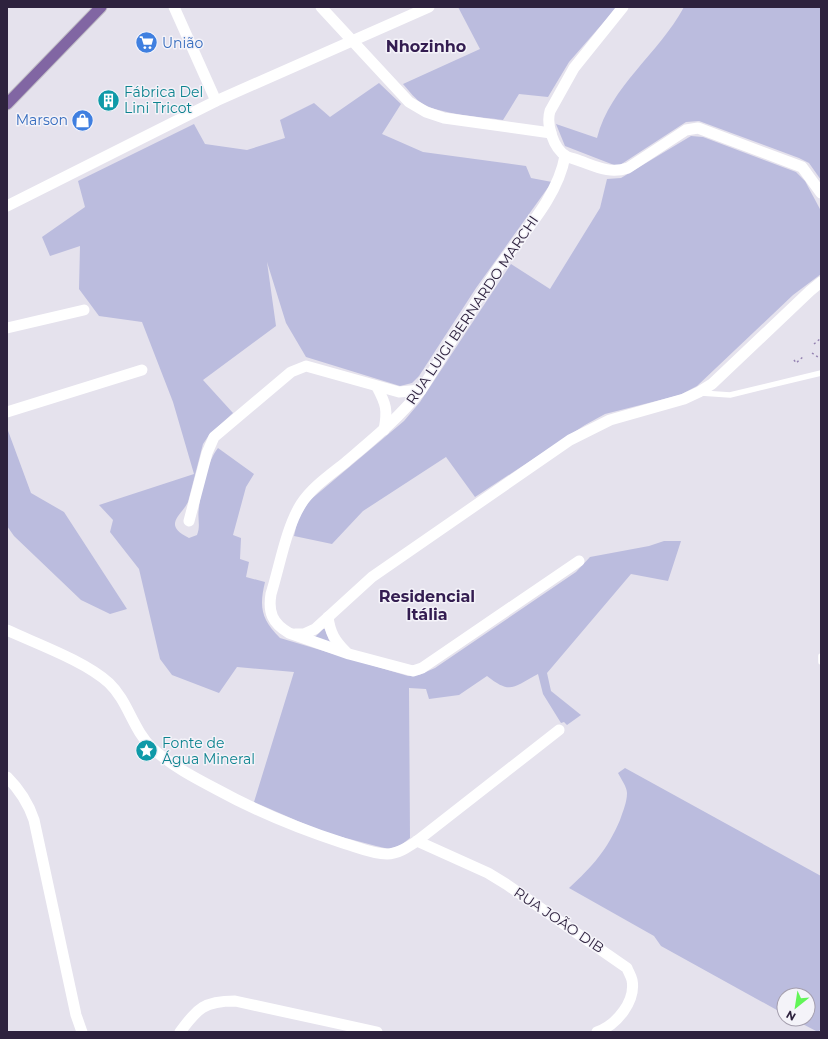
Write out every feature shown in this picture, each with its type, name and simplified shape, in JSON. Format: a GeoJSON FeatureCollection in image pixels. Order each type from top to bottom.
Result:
{"type":"FeatureCollection","features":[{"type":"Feature","properties":{"kind":"main road"},"geometry":{"type":"LineString","coordinates":[[7,104],[102,7]]}},
{"type":"Feature","properties":{"kind":"street"},"geometry":{"type":"LineString","coordinates":[[174,7],[216,102]]}},
{"type":"Feature","properties":{"kind":"street"},"geometry":{"type":"LineString","coordinates":[[321,7],[409,102],[426,112],[444,118],[551,133]]}},
{"type":"Feature","properties":{"kind":"street"},"geometry":{"type":"LineString","coordinates":[[7,206],[216,102],[429,7]]}},
{"type":"Feature","properties":{"kind":"street"},"geometry":{"type":"LineString","coordinates":[[623,7],[610,21],[574,68],[554,102],[548,118],[551,133],[558,148],[565,156],[606,170],[618,171],[628,168],[686,130],[698,128],[802,167],[821,193]]}},
{"type":"Feature","properties":{"kind":"street","name":"RUA LUIGI BERNARDO MARCHI"},"geometry":{"type":"LineString","coordinates":[[565,156],[563,169],[549,196],[499,268],[421,390],[409,405],[384,430],[312,490],[294,518],[269,605],[274,621],[280,628],[289,633],[349,654],[413,671],[422,668],[578,561]]}},
{"type":"Feature","properties":{"kind":"street"},"geometry":{"type":"LineString","coordinates":[[289,633],[309,632],[372,577],[570,440],[610,420],[684,399],[712,384],[821,282]]}},
{"type":"Feature","properties":{"kind":"street"},"geometry":{"type":"LineString","coordinates":[[7,328],[84,310]]}},
{"type":"Feature","properties":{"kind":"street"},"geometry":{"type":"LineString","coordinates":[[189,521],[207,453],[214,437],[291,372],[306,366],[399,392],[421,390]]}},
{"type":"Feature","properties":{"kind":"street"},"geometry":{"type":"LineString","coordinates":[[7,412],[142,370]]}},
{"type":"Feature","properties":{"kind":"street"},"geometry":{"type":"LineString","coordinates":[[377,387],[386,404],[388,414],[384,430]]}},
{"type":"Feature","properties":{"kind":"street"},"geometry":{"type":"LineString","coordinates":[[328,617],[329,630],[333,638],[349,654]]}},
{"type":"Feature","properties":{"kind":"street"},"geometry":{"type":"LineString","coordinates":[[7,630],[70,659],[97,674],[109,683],[118,695],[137,729],[152,747],[181,771],[253,809],[315,834],[374,852],[388,854],[403,850],[417,841],[558,730]]}},
{"type":"Feature","properties":{"kind":"street"},"geometry":{"type":"LineString","coordinates":[[7,777],[18,788],[29,804],[34,820],[76,1015],[82,1032]]}},
{"type":"Feature","properties":{"kind":"street","name":"RUA JOÃO DIB"},"geometry":{"type":"LineString","coordinates":[[417,841],[488,873],[627,968],[632,980],[631,995],[625,1009],[616,1021],[598,1032]]}},
{"type":"Feature","properties":{"kind":"street"},"geometry":{"type":"LineString","coordinates":[[180,1032],[194,1013],[204,1005],[218,1001],[235,1001],[377,1032]]}},
{"type":"Feature","properties":{"kind":"lane"},"geometry":{"type":"LineString","coordinates":[[699,392],[730,395],[821,373]]}},
{"type":"Feature","properties":{"kind":"lane"},"geometry":{"type":"LineString","coordinates":[[821,656],[821,662]]}},
{"type":"Feature","properties":{"kind":"path"},"geometry":{"type":"LineString","coordinates":[[814,344],[821,338]]}},
{"type":"Feature","properties":{"kind":"path"},"geometry":{"type":"LineString","coordinates":[[812,353],[821,359]]}},
{"type":"Feature","properties":{"kind":"path"},"geometry":{"type":"LineString","coordinates":[[794,360],[796,363],[804,356]]}},
{"type":"Feature","properties":{"kind":"shaded area"},"geometry":{"type":"Polygon","coordinates":[[[458,7],[617,7],[569,62],[548,97],[519,94],[503,120],[462,115],[430,107],[417,100],[403,84],[480,49],[458,7]]]}},
{"type":"Feature","properties":{"kind":"shaded area"},"geometry":{"type":"Polygon","coordinates":[[[684,7],[821,7],[821,180],[809,163],[799,158],[699,121],[686,122],[620,165],[614,165],[565,146],[556,124],[597,138],[604,119],[613,102],[673,24],[684,7]]]}},
{"type":"Feature","properties":{"kind":"shaded area"},"geometry":{"type":"Polygon","coordinates":[[[379,83],[401,104],[382,134],[423,152],[526,166],[531,178],[552,182],[476,288],[419,376],[412,383],[400,386],[306,357],[286,323],[267,262],[276,326],[203,380],[233,413],[209,435],[203,444],[188,502],[176,520],[176,529],[189,538],[197,535],[203,485],[208,468],[218,448],[254,474],[246,487],[233,535],[241,538],[240,559],[249,562],[246,577],[265,582],[262,599],[263,612],[265,619],[274,631],[280,638],[408,676],[419,675],[435,668],[576,572],[590,557],[649,546],[664,541],[681,541],[668,581],[631,574],[547,673],[551,691],[581,715],[567,725],[564,722],[561,723],[543,694],[538,674],[512,687],[502,686],[487,676],[459,695],[429,699],[426,689],[409,688],[410,838],[401,845],[389,849],[323,832],[254,802],[294,672],[237,667],[219,693],[172,675],[160,659],[139,569],[110,532],[113,520],[99,505],[194,474],[173,402],[142,322],[99,316],[79,289],[80,246],[50,256],[42,237],[85,207],[78,181],[194,124],[205,144],[247,150],[285,138],[280,120],[314,103],[330,117],[379,83]]]}},
{"type":"Feature","properties":{"kind":"shaded area"},"geometry":{"type":"Polygon","coordinates":[[[691,136],[703,137],[796,172],[805,181],[821,211],[821,274],[793,295],[697,386],[680,395],[605,414],[585,425],[475,497],[446,457],[363,511],[332,544],[294,536],[298,519],[309,501],[404,421],[420,402],[511,264],[550,289],[600,208],[607,179],[621,178],[691,136]]]}},
{"type":"Feature","properties":{"kind":"shaded area"},"geometry":{"type":"Polygon","coordinates":[[[7,428],[31,493],[64,512],[127,609],[110,614],[81,600],[14,536],[7,526],[7,428]]]}},
{"type":"Feature","properties":{"kind":"shaded area"},"geometry":{"type":"Polygon","coordinates":[[[323,629],[325,629],[329,640],[333,645],[314,638],[323,629]]]}},
{"type":"Feature","properties":{"kind":"shaded area"},"geometry":{"type":"Polygon","coordinates":[[[625,768],[821,876],[821,1029],[818,1032],[808,1027],[816,1027],[816,987],[776,987],[776,1010],[661,946],[654,936],[569,888],[599,857],[620,820],[625,806],[627,793],[624,783],[618,773],[625,768]]]}},
{"type":"Feature","properties":{"kind":"place","name":"União"},"geometry":{"type":"Point","coordinates":[146,43]}},
{"type":"Feature","properties":{"kind":"place","name":"Fábrica Del Lini Tricot"},"geometry":{"type":"Point","coordinates":[108,100]}},
{"type":"Feature","properties":{"kind":"place","name":"Marson"},"geometry":{"type":"Point","coordinates":[83,120]}},
{"type":"Feature","properties":{"kind":"place","name":"Fonte de Água Mineral"},"geometry":{"type":"Point","coordinates":[146,751]}},
{"type":"Feature","properties":{"kind":"district","name":"Nhozinho"},"geometry":{"type":"Point","coordinates":[426,46]}},
{"type":"Feature","properties":{"kind":"district","name":"Residencial Itália"},"geometry":{"type":"Point","coordinates":[427,605]}}]}
